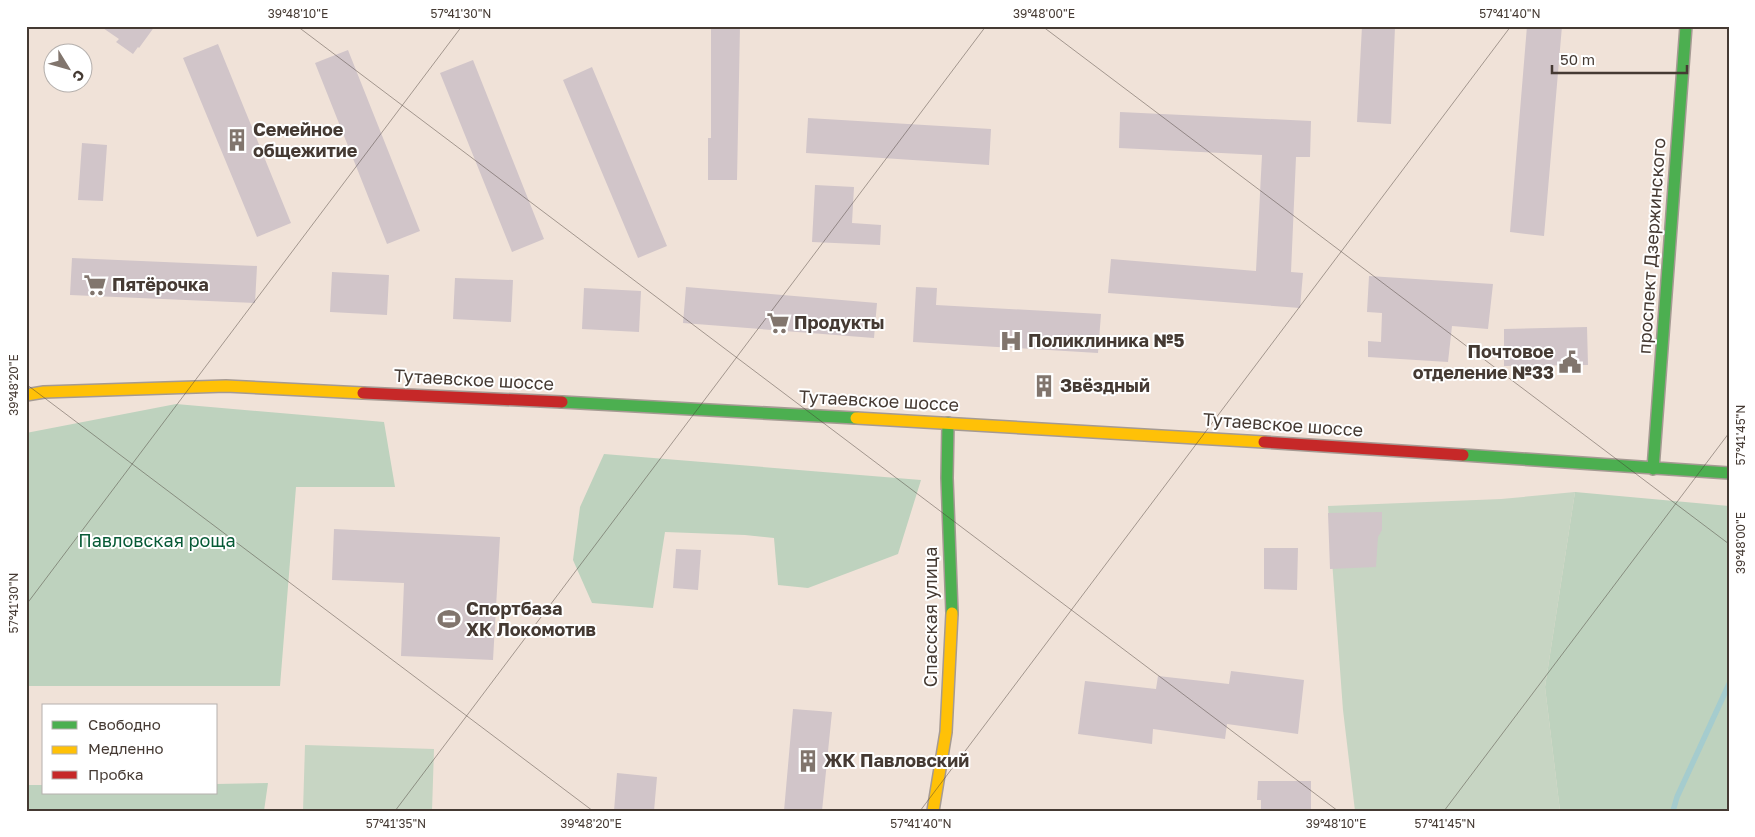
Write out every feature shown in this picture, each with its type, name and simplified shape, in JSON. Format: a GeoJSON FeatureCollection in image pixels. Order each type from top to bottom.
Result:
{"type":"FeatureCollection","features":[{"type":"Feature","properties":{"kind":"main road","name":"проспект Дзержинского"},"geometry":{"type":"LineString","coordinates":[[1653,469],[1686,26]]}},
{"type":"Feature","properties":{"kind":"main road","name":"Тутаевское шоссе"},"geometry":{"type":"LineString","coordinates":[[26,395],[44,392],[226,386],[668,406],[1335,446],[1729,474]]}},
{"type":"Feature","properties":{"kind":"main road","name":"Спасская улица"},"geometry":{"type":"LineString","coordinates":[[933,811],[946,732],[952,620],[947,478],[948,423]]}},
{"type":"Feature","properties":{"kind":"green space","name":"Павловская роща"},"geometry":{"type":"Polygon","coordinates":[[[176,404],[384,422],[395,487],[296,487],[280,686],[26,686],[26,433],[176,404]]]}},
{"type":"Feature","properties":{"kind":"green space"},"geometry":{"type":"Polygon","coordinates":[[[604,454],[921,480],[898,554],[808,588],[778,585],[774,538],[665,532],[653,608],[592,603],[573,560],[580,507],[604,454]]]}},
{"type":"Feature","properties":{"kind":"green space"},"geometry":{"type":"Polygon","coordinates":[[[1575,492],[1545,687],[1560,811],[1355,811],[1343,710],[1328,506],[1501,499],[1575,492]]]}},
{"type":"Feature","properties":{"kind":"green space"},"geometry":{"type":"Polygon","coordinates":[[[1575,492],[1729,506],[1729,811],[1560,811],[1545,687],[1575,492]]]}},
{"type":"Feature","properties":{"kind":"green space"},"geometry":{"type":"Polygon","coordinates":[[[305,745],[434,749],[432,811],[303,811],[305,745]]]}},
{"type":"Feature","properties":{"kind":"green space"},"geometry":{"type":"Polygon","coordinates":[[[268,783],[264,811],[26,811],[26,785],[42,785],[42,794],[218,794],[218,784],[268,783]]]}},
{"type":"Feature","properties":{"kind":"building"},"geometry":{"type":"Polygon","coordinates":[[[100,26],[155,26],[133,54],[116,42],[119,39],[100,26]]]}},
{"type":"Feature","properties":{"kind":"building"},"geometry":{"type":"Polygon","coordinates":[[[711,26],[740,26],[737,180],[708,180],[708,138],[711,138],[711,26]]]}},
{"type":"Feature","properties":{"kind":"building"},"geometry":{"type":"Polygon","coordinates":[[[1362,26],[1395,27],[1391,124],[1357,122],[1362,26]]]}},
{"type":"Feature","properties":{"kind":"building"},"geometry":{"type":"Polygon","coordinates":[[[1527,26],[1562,26],[1544,236],[1510,232],[1527,26]]]}},
{"type":"Feature","properties":{"kind":"building","name":"Семейное общежитие"},"geometry":{"type":"Polygon","coordinates":[[[218,44],[291,223],[257,237],[183,58],[218,44]]]}},
{"type":"Feature","properties":{"kind":"building"},"geometry":{"type":"Polygon","coordinates":[[[348,50],[420,231],[387,244],[315,63],[348,50]]]}},
{"type":"Feature","properties":{"kind":"building"},"geometry":{"type":"Polygon","coordinates":[[[473,60],[544,239],[512,252],[440,73],[473,60]]]}},
{"type":"Feature","properties":{"kind":"building"},"geometry":{"type":"Polygon","coordinates":[[[592,67],[667,246],[638,258],[563,80],[592,67]]]}},
{"type":"Feature","properties":{"kind":"building"},"geometry":{"type":"Polygon","coordinates":[[[1120,112],[1311,121],[1310,157],[1296,157],[1291,272],[1303,273],[1300,308],[1108,293],[1111,259],[1256,271],[1262,155],[1119,148],[1120,112]]]}},
{"type":"Feature","properties":{"kind":"building"},"geometry":{"type":"Polygon","coordinates":[[[808,118],[991,129],[989,165],[806,153],[808,118]]]}},
{"type":"Feature","properties":{"kind":"building"},"geometry":{"type":"Polygon","coordinates":[[[82,143],[107,145],[103,201],[78,200],[82,143]]]}},
{"type":"Feature","properties":{"kind":"building"},"geometry":{"type":"Polygon","coordinates":[[[815,185],[854,187],[852,223],[881,225],[880,245],[812,242],[815,185]]]}},
{"type":"Feature","properties":{"kind":"building"},"geometry":{"type":"Polygon","coordinates":[[[72,258],[257,266],[255,303],[70,295],[72,258]]]}},
{"type":"Feature","properties":{"kind":"building"},"geometry":{"type":"Polygon","coordinates":[[[332,272],[389,275],[387,315],[330,312],[332,272]]]}},
{"type":"Feature","properties":{"kind":"building"},"geometry":{"type":"Polygon","coordinates":[[[1369,276],[1493,284],[1488,329],[1452,326],[1448,362],[1368,357],[1368,341],[1381,342],[1382,313],[1367,312],[1369,276]]]}},
{"type":"Feature","properties":{"kind":"building"},"geometry":{"type":"Polygon","coordinates":[[[455,278],[513,280],[511,322],[453,319],[455,278]]]}},
{"type":"Feature","properties":{"kind":"building"},"geometry":{"type":"Polygon","coordinates":[[[686,287],[877,303],[874,338],[683,323],[686,287]]]}},
{"type":"Feature","properties":{"kind":"building"},"geometry":{"type":"Polygon","coordinates":[[[916,287],[937,288],[936,305],[1101,314],[1098,353],[913,342],[916,287]]]}},
{"type":"Feature","properties":{"kind":"building"},"geometry":{"type":"Polygon","coordinates":[[[584,288],[641,291],[639,332],[582,329],[584,288]]]}},
{"type":"Feature","properties":{"kind":"building"},"geometry":{"type":"Polygon","coordinates":[[[1587,327],[1588,365],[1504,366],[1504,329],[1587,327]]]}},
{"type":"Feature","properties":{"kind":"building"},"geometry":{"type":"Polygon","coordinates":[[[1382,512],[1382,530],[1378,537],[1376,567],[1330,569],[1328,513],[1382,512]]]}},
{"type":"Feature","properties":{"kind":"building","name":"Спортбаза ХК Локомотив"},"geometry":{"type":"Polygon","coordinates":[[[334,529],[500,537],[493,660],[401,656],[404,583],[332,580],[334,529]]]}},
{"type":"Feature","properties":{"kind":"building"},"geometry":{"type":"Polygon","coordinates":[[[1264,548],[1298,548],[1297,590],[1264,589],[1264,548]]]}},
{"type":"Feature","properties":{"kind":"building"},"geometry":{"type":"Polygon","coordinates":[[[676,549],[701,550],[698,590],[673,588],[676,549]]]}},
{"type":"Feature","properties":{"kind":"building"},"geometry":{"type":"Polygon","coordinates":[[[1231,671],[1304,680],[1298,734],[1227,724],[1225,739],[1153,729],[1152,744],[1078,734],[1085,681],[1156,689],[1158,676],[1229,684],[1231,671]]]}},
{"type":"Feature","properties":{"kind":"building","name":"ЖК Павловский"},"geometry":{"type":"Polygon","coordinates":[[[793,709],[832,712],[822,811],[784,811],[793,709]]]}},
{"type":"Feature","properties":{"kind":"building"},"geometry":{"type":"Polygon","coordinates":[[[617,773],[657,777],[654,811],[614,811],[617,773]]]}},
{"type":"Feature","properties":{"kind":"building"},"geometry":{"type":"Polygon","coordinates":[[[1258,781],[1311,781],[1311,811],[1261,811],[1261,800],[1257,800],[1258,781]]]}},
{"type":"Feature","properties":{"kind":"waterway"},"geometry":{"type":"LineString","coordinates":[[1673,811],[1677,797],[1729,684]]}},
{"type":"Feature","properties":{"kind":"traffic: fast"},"geometry":{"type":"LineString","coordinates":[[1653,469],[1686,26]]}},
{"type":"Feature","properties":{"kind":"traffic: fast"},"geometry":{"type":"LineString","coordinates":[[562,402],[856,418]]}},
{"type":"Feature","properties":{"kind":"traffic: fast"},"geometry":{"type":"LineString","coordinates":[[948,423],[947,478],[952,613]]}},
{"type":"Feature","properties":{"kind":"traffic: fast"},"geometry":{"type":"LineString","coordinates":[[1463,455],[1729,473]]}},
{"type":"Feature","properties":{"kind":"traffic: slow"},"geometry":{"type":"LineString","coordinates":[[26,395],[44,392],[226,386],[363,393]]}},
{"type":"Feature","properties":{"kind":"traffic: slow"},"geometry":{"type":"LineString","coordinates":[[856,418],[1264,442]]}},
{"type":"Feature","properties":{"kind":"traffic: slow"},"geometry":{"type":"LineString","coordinates":[[933,811],[946,732],[952,613]]}},
{"type":"Feature","properties":{"kind":"traffic: jam"},"geometry":{"type":"LineString","coordinates":[[363,393],[562,402]]}},
{"type":"Feature","properties":{"kind":"traffic: jam"},"geometry":{"type":"LineString","coordinates":[[1264,442],[1463,455]]}},
{"type":"Feature","properties":{"kind":"place","name":"Семейное общежитие"},"geometry":{"type":"Point","coordinates":[237,140]}},
{"type":"Feature","properties":{"kind":"place","name":"Пятёрочка"},"geometry":{"type":"Point","coordinates":[95,285]}},
{"type":"Feature","properties":{"kind":"place","name":"Продукты"},"geometry":{"type":"Point","coordinates":[778,323]}},
{"type":"Feature","properties":{"kind":"place","name":"Поликлиника №5"},"geometry":{"type":"Point","coordinates":[1011,341]}},
{"type":"Feature","properties":{"kind":"place","name":"Почтовое отделение №33"},"geometry":{"type":"Point","coordinates":[1570,362]}},
{"type":"Feature","properties":{"kind":"place","name":"Звёздный"},"geometry":{"type":"Point","coordinates":[1044,386]}},
{"type":"Feature","properties":{"kind":"place","name":"Спортбаза ХК Локомотив"},"geometry":{"type":"Point","coordinates":[449,619]}},
{"type":"Feature","properties":{"kind":"place","name":"ЖК Павловский"},"geometry":{"type":"Point","coordinates":[808,761]}}]}
